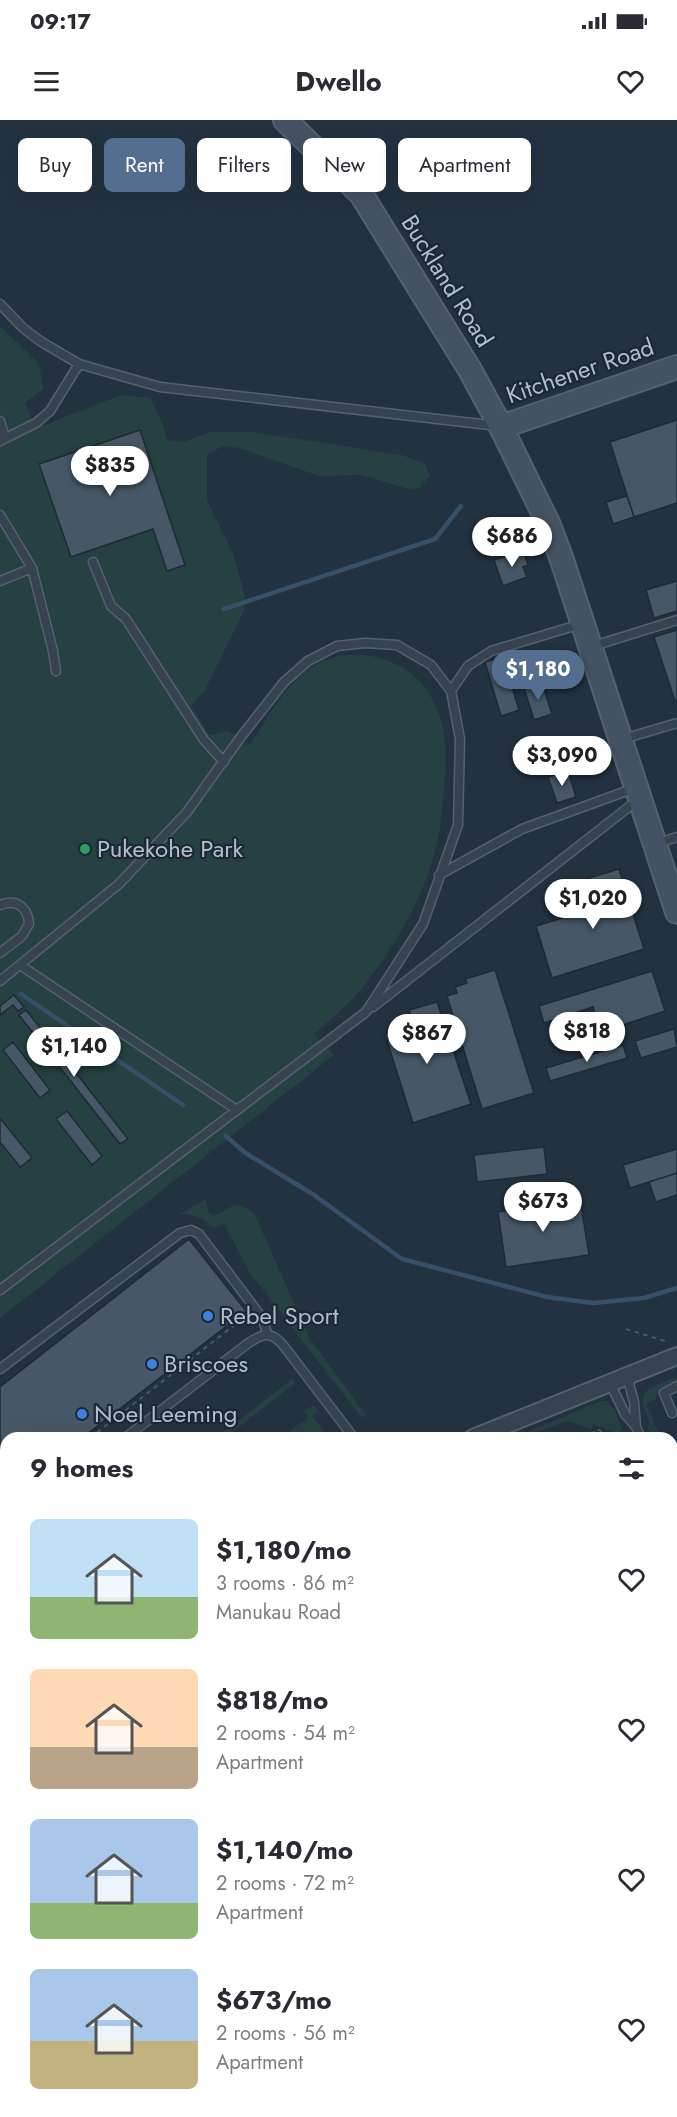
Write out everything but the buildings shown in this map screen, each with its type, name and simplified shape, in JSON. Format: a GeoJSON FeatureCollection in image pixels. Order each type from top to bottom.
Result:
{"type":"FeatureCollection","features":[{"type":"Feature","properties":{"kind":"main road","name":"Buckland Road"},"geometry":{"type":"LineString","coordinates":[[285,120],[361,194],[470,370],[501,427],[548,523],[675,901]]}},
{"type":"Feature","properties":{"kind":"main road","name":"Kitchener Road"},"geometry":{"type":"LineString","coordinates":[[501,427],[677,367]]}},
{"type":"Feature","properties":{"kind":"street"},"geometry":{"type":"LineString","coordinates":[[488,1432],[627,1376],[674,1349]]}},
{"type":"Feature","properties":{"kind":"lane"},"geometry":{"type":"LineString","coordinates":[[0,304],[23,328],[40,341],[79,364],[160,387],[501,427]]}},
{"type":"Feature","properties":{"kind":"lane"},"geometry":{"type":"LineString","coordinates":[[0,422],[3,440],[36,423],[50,411],[79,364]]}},
{"type":"Feature","properties":{"kind":"lane"},"geometry":{"type":"LineString","coordinates":[[0,515],[32,568],[56,671]]}},
{"type":"Feature","properties":{"kind":"lane"},"geometry":{"type":"LineString","coordinates":[[93,562],[111,606],[126,619],[204,740],[224,762]]}},
{"type":"Feature","properties":{"kind":"lane"},"geometry":{"type":"LineString","coordinates":[[0,581],[32,568]]}},
{"type":"Feature","properties":{"kind":"lane"},"geometry":{"type":"LineString","coordinates":[[590,647],[677,620]]}},
{"type":"Feature","properties":{"kind":"lane"},"geometry":{"type":"LineString","coordinates":[[451,691],[468,666],[491,651],[582,623]]}},
{"type":"Feature","properties":{"kind":"lane"},"geometry":{"type":"LineString","coordinates":[[0,981],[119,884],[187,812],[284,682],[308,661],[337,646],[365,643],[397,645],[431,665],[451,691],[460,739],[458,825],[423,924],[366,1012]]}},
{"type":"Feature","properties":{"kind":"lane"},"geometry":{"type":"LineString","coordinates":[[621,740],[677,723]]}},
{"type":"Feature","properties":{"kind":"lane"},"geometry":{"type":"LineString","coordinates":[[439,875],[522,829],[638,793]]}},
{"type":"Feature","properties":{"kind":"lane"},"geometry":{"type":"LineString","coordinates":[[0,1290],[366,1012],[638,793]]}},
{"type":"Feature","properties":{"kind":"lane"},"geometry":{"type":"LineString","coordinates":[[655,844],[677,837]]}},
{"type":"Feature","properties":{"kind":"lane"},"geometry":{"type":"LineString","coordinates":[[0,905],[6,902],[22,906],[27,910],[29,924],[22,936],[0,953]]}},
{"type":"Feature","properties":{"kind":"lane"},"geometry":{"type":"LineString","coordinates":[[20,965],[237,1110]]}},
{"type":"Feature","properties":{"kind":"lane"},"geometry":{"type":"LineString","coordinates":[[0,1369],[180,1233],[191,1230],[199,1234],[263,1319],[267,1334]]}},
{"type":"Feature","properties":{"kind":"lane"},"geometry":{"type":"LineString","coordinates":[[135,1431],[247,1344],[267,1334],[274,1336],[283,1345],[349,1432]]}},
{"type":"Feature","properties":{"kind":"lane"},"geometry":{"type":"LineString","coordinates":[[627,1376],[634,1402],[636,1427]]}},
{"type":"Feature","properties":{"kind":"lane"},"geometry":{"type":"LineString","coordinates":[[610,1383],[625,1414],[638,1432]]}},
{"type":"Feature","properties":{"kind":"lane"},"geometry":{"type":"LineString","coordinates":[[672,1413],[664,1393],[677,1386]]}},
{"type":"Feature","properties":{"kind":"path"},"geometry":{"type":"LineString","coordinates":[[98,1432],[247,1315]]}},
{"type":"Feature","properties":{"kind":"path"},"geometry":{"type":"LineString","coordinates":[[626,1329],[663,1339],[674,1349]]}},
{"type":"Feature","properties":{"kind":"green space"},"geometry":{"type":"Polygon","coordinates":[[[0,326],[39,363],[43,389],[25,403],[36,428],[121,395],[150,398],[162,422],[167,440],[184,442],[209,432],[252,432],[402,455],[425,464],[430,476],[420,488],[408,489],[362,475],[319,476],[239,448],[223,446],[207,455],[207,500],[233,553],[245,595],[244,611],[204,692],[191,705],[209,735],[228,731],[250,745],[283,695],[308,670],[333,658],[347,655],[375,657],[401,667],[418,679],[427,690],[441,720],[446,758],[439,834],[420,895],[400,934],[376,970],[352,999],[314,1034],[334,1055],[0,1318],[0,326]]]}},
{"type":"Feature","properties":{"kind":"green space"},"geometry":{"type":"Polygon","coordinates":[[[206,1199],[209,1213],[214,1216],[234,1205],[243,1206],[255,1215],[309,1337],[366,1415],[362,1418],[250,1273],[224,1224],[214,1228],[198,1217],[180,1214],[206,1199]]]}},
{"type":"Feature","properties":{"kind":"green space"},"geometry":{"type":"Polygon","coordinates":[[[677,1377],[677,1381],[660,1389],[656,1399],[646,1404],[658,1432],[650,1432],[647,1426],[650,1424],[643,1403],[646,1392],[677,1377]]]}},
{"type":"Feature","properties":{"kind":"green space"},"geometry":{"type":"Polygon","coordinates":[[[292,1379],[295,1383],[233,1432],[224,1432],[292,1379]]]}},
{"type":"Feature","properties":{"kind":"green space"},"geometry":{"type":"Polygon","coordinates":[[[601,1401],[607,1401],[614,1409],[622,1429],[619,1432],[612,1432],[593,1424],[591,1429],[566,1421],[539,1432],[527,1432],[601,1401]]]}},
{"type":"Feature","properties":{"kind":"green space"},"geometry":{"type":"Polygon","coordinates":[[[313,1406],[318,1410],[312,1416],[324,1432],[289,1432],[308,1417],[303,1410],[313,1406]]]}},
{"type":"Feature","properties":{"kind":"waterway"},"geometry":{"type":"LineString","coordinates":[[224,609],[435,539],[461,506]]}},
{"type":"Feature","properties":{"kind":"waterway"},"geometry":{"type":"LineString","coordinates":[[21,994],[183,1105]]}},
{"type":"Feature","properties":{"kind":"waterway"},"geometry":{"type":"LineString","coordinates":[[226,1136],[244,1152],[314,1195],[402,1259],[547,1297],[593,1303],[644,1298],[677,1288]]}},
{"type":"Feature","properties":{"kind":"place","name":"Pukekohe Park"},"geometry":{"type":"Point","coordinates":[85,849]}},
{"type":"Feature","properties":{"kind":"place","name":"Rebel Sport"},"geometry":{"type":"Point","coordinates":[208,1316]}},
{"type":"Feature","properties":{"kind":"place","name":"Briscoes"},"geometry":{"type":"Point","coordinates":[152,1364]}},
{"type":"Feature","properties":{"kind":"place","name":"Noel Leeming"},"geometry":{"type":"Point","coordinates":[82,1414]}}]}
